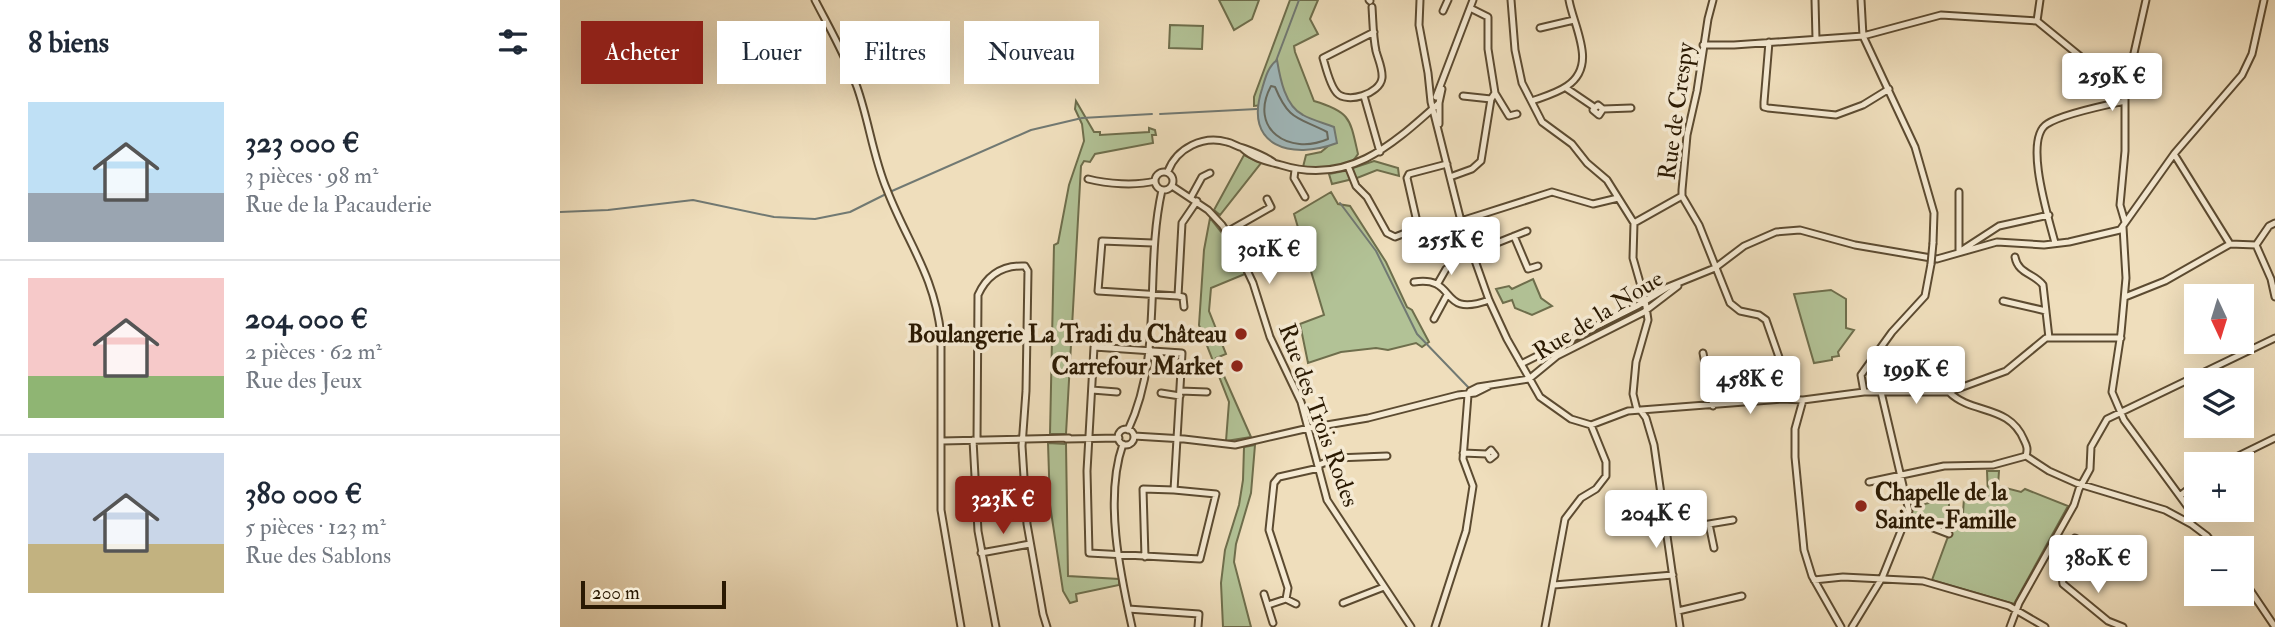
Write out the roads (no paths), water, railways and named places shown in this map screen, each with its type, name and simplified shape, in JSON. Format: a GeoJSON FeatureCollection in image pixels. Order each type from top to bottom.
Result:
{"type":"FeatureCollection","features":[{"type":"Feature","properties":{"kind":"street"},"geometry":{"type":"LineString","coordinates":[[815,0],[841,47],[857,88],[887,192],[917,250],[933,291],[941,335],[941,510],[961,627]]}},
{"type":"Feature","properties":{"kind":"street"},"geometry":{"type":"LineString","coordinates":[[1420,0],[1421,41],[1432,83],[1440,134],[1472,253],[1489,300],[1529,379],[1545,403],[1571,419],[1591,425],[1628,411],[1802,400],[1864,392],[1949,392],[2006,371],[2049,338],[2121,338]]}},
{"type":"Feature","properties":{"kind":"street"},"geometry":{"type":"LineString","coordinates":[[1443,11],[1448,0]]}},
{"type":"Feature","properties":{"kind":"street"},"geometry":{"type":"LineString","coordinates":[[1421,118],[1435,103],[1473,0]]}},
{"type":"Feature","properties":{"kind":"street"},"geometry":{"type":"LineString","coordinates":[[1511,0],[1519,72],[1542,122],[1572,144],[1587,163],[1607,180],[1634,223],[1633,258],[1645,300],[1648,324],[1636,362],[1633,394],[1639,410],[1646,418],[1654,445],[1680,627]]}},
{"type":"Feature","properties":{"kind":"street","name":"Rue de Crespy"},"geometry":{"type":"LineString","coordinates":[[1713,0],[1687,135],[1682,196],[1699,225],[1730,303],[1740,311],[1759,315],[1766,320],[1781,363],[1788,399]]}},
{"type":"Feature","properties":{"kind":"street"},"geometry":{"type":"LineString","coordinates":[[1815,0],[1816,39]]}},
{"type":"Feature","properties":{"kind":"street"},"geometry":{"type":"LineString","coordinates":[[1861,0],[1863,36],[1915,147],[1934,213],[1931,264],[1925,296],[1892,332],[1861,375],[1864,392]]}},
{"type":"Feature","properties":{"kind":"street"},"geometry":{"type":"LineString","coordinates":[[2037,21],[2040,0]]}},
{"type":"Feature","properties":{"kind":"street"},"geometry":{"type":"LineString","coordinates":[[2146,0],[2125,93],[2125,151],[2120,205],[2124,224],[2125,297],[2112,392],[2120,412],[2184,500]]}},
{"type":"Feature","properties":{"kind":"street"},"geometry":{"type":"LineString","coordinates":[[2124,224],[2174,154],[2242,75],[2252,54],[2264,0]]}},
{"type":"Feature","properties":{"kind":"street"},"geometry":{"type":"LineString","coordinates":[[1532,101],[1566,88],[1581,70],[1584,57],[1571,2]]}},
{"type":"Feature","properties":{"kind":"street"},"geometry":{"type":"LineString","coordinates":[[1370,3],[1382,77],[1377,88],[1364,96],[1346,97],[1338,94],[1322,58],[1374,32]]}},
{"type":"Feature","properties":{"kind":"street"},"geometry":{"type":"LineString","coordinates":[[1450,177],[1472,169],[1481,161],[1493,96],[1488,17],[1470,8]]}},
{"type":"Feature","properties":{"kind":"street"},"geometry":{"type":"LineString","coordinates":[[1703,46],[1863,36],[1941,15],[2037,21],[2125,93]]}},
{"type":"Feature","properties":{"kind":"street"},"geometry":{"type":"LineString","coordinates":[[1541,28],[1574,20]]}},
{"type":"Feature","properties":{"kind":"street"},"geometry":{"type":"LineString","coordinates":[[1769,42],[1764,107],[1836,115],[1863,105],[1889,89]]}},
{"type":"Feature","properties":{"kind":"street"},"geometry":{"type":"LineString","coordinates":[[1429,73],[1440,134]]}},
{"type":"Feature","properties":{"kind":"street"},"geometry":{"type":"LineString","coordinates":[[1432,83],[1443,83]]}},
{"type":"Feature","properties":{"kind":"street"},"geometry":{"type":"LineString","coordinates":[[1566,88],[1594,107],[1600,105],[1603,109],[1631,108]]}},
{"type":"Feature","properties":{"kind":"street"},"geometry":{"type":"LineString","coordinates":[[1364,96],[1380,152]]}},
{"type":"Feature","properties":{"kind":"street"},"geometry":{"type":"LineString","coordinates":[[1463,96],[1493,96]]}},
{"type":"Feature","properties":{"kind":"street"},"geometry":{"type":"LineString","coordinates":[[1493,96],[1509,116],[1517,114]]}},
{"type":"Feature","properties":{"kind":"street"},"geometry":{"type":"LineString","coordinates":[[2055,243],[2036,156],[2041,130],[2047,123],[2098,106],[2125,102]]}},
{"type":"Feature","properties":{"kind":"street"},"geometry":{"type":"LineString","coordinates":[[1155,181],[1159,173],[1168,172],[1182,152],[1203,141],[1215,139],[1242,148],[1251,156],[1295,170],[1318,171],[1348,166],[1380,152],[1399,139],[1435,103]]}},
{"type":"Feature","properties":{"kind":"street"},"geometry":{"type":"LineString","coordinates":[[2174,154],[2230,244]]}},
{"type":"Feature","properties":{"kind":"street"},"geometry":{"type":"LineString","coordinates":[[1348,166],[1356,186],[1367,197],[1387,233],[1395,237],[1413,230],[1417,222],[1407,178],[1409,174],[1447,164]]}},
{"type":"Feature","properties":{"kind":"street"},"geometry":{"type":"LineString","coordinates":[[1295,170],[1294,178],[1305,198]]}},
{"type":"Feature","properties":{"kind":"street"},"geometry":{"type":"LineString","coordinates":[[1155,181],[1161,190],[1167,190],[1172,186],[1173,177],[1168,172]]}},
{"type":"Feature","properties":{"kind":"street"},"geometry":{"type":"LineString","coordinates":[[1178,296],[1182,223],[1202,177],[1210,173]]}},
{"type":"Feature","properties":{"kind":"street"},"geometry":{"type":"LineString","coordinates":[[1088,179],[1139,183],[1155,181]]}},
{"type":"Feature","properties":{"kind":"street","name":"Rue des Trois Rodes"},"geometry":{"type":"LineString","coordinates":[[1172,186],[1194,199],[1214,216],[1227,232],[1253,283],[1270,337],[1301,402],[1329,506],[1411,627]]}},
{"type":"Feature","properties":{"kind":"street"},"geometry":{"type":"LineString","coordinates":[[1128,430],[1141,396],[1150,350],[1153,243],[1161,190]]}},
{"type":"Feature","properties":{"kind":"street"},"geometry":{"type":"LineString","coordinates":[[1461,220],[1552,192],[1593,204],[1618,198]]}},
{"type":"Feature","properties":{"kind":"street"},"geometry":{"type":"LineString","coordinates":[[1959,192],[1959,253]]}},
{"type":"Feature","properties":{"kind":"street"},"geometry":{"type":"LineString","coordinates":[[1634,223],[1682,196]]}},
{"type":"Feature","properties":{"kind":"street"},"geometry":{"type":"LineString","coordinates":[[1227,232],[1271,206],[1268,199]]}},
{"type":"Feature","properties":{"kind":"street","name":"Rue de la Noue"},"geometry":{"type":"LineString","coordinates":[[1959,253],[1999,226],[2049,215]]}},
{"type":"Feature","properties":{"kind":"street"},"geometry":{"type":"LineString","coordinates":[[2256,245],[2269,226],[2275,223]]}},
{"type":"Feature","properties":{"kind":"street","name":"Rue de la Noue"},"geometry":{"type":"LineString","coordinates":[[1521,364],[1668,287],[1715,268],[1753,241],[1776,232],[1810,232],[1855,245],[1936,258],[1997,242],[2044,245],[2069,243],[2120,230],[2124,224]]}},
{"type":"Feature","properties":{"kind":"street"},"geometry":{"type":"LineString","coordinates":[[1993,229],[1997,242]]}},
{"type":"Feature","properties":{"kind":"street"},"geometry":{"type":"LineString","coordinates":[[1472,253],[1527,231]]}},
{"type":"Feature","properties":{"kind":"street"},"geometry":{"type":"LineString","coordinates":[[1514,236],[1528,269],[1538,266]]}},
{"type":"Feature","properties":{"kind":"street"},"geometry":{"type":"LineString","coordinates":[[1153,243],[1102,241],[1098,289],[1183,297],[1184,307]]}},
{"type":"Feature","properties":{"kind":"street"},"geometry":{"type":"LineString","coordinates":[[2125,297],[2165,281],[2230,244],[2256,245]]}},
{"type":"Feature","properties":{"kind":"street"},"geometry":{"type":"LineString","coordinates":[[2256,245],[2271,279],[2275,297]]}},
{"type":"Feature","properties":{"kind":"street"},"geometry":{"type":"LineString","coordinates":[[2015,257],[2020,270],[2041,281],[2043,285],[2049,338]]}},
{"type":"Feature","properties":{"kind":"street"},"geometry":{"type":"LineString","coordinates":[[996,627],[981,553],[975,503],[978,295],[986,281],[996,272],[1025,266],[1028,271],[1023,439],[1025,500],[1042,614],[1048,627]]}},
{"type":"Feature","properties":{"kind":"street"},"geometry":{"type":"LineString","coordinates":[[1438,283],[1446,270]]}},
{"type":"Feature","properties":{"kind":"street"},"geometry":{"type":"LineString","coordinates":[[1414,282],[1425,280],[1438,283],[1454,302],[1463,306],[1489,300]]}},
{"type":"Feature","properties":{"kind":"street","name":"Rue de la Noue"},"geometry":{"type":"LineString","coordinates":[[1529,379],[1557,356],[1647,310],[1685,281]]}},
{"type":"Feature","properties":{"kind":"street"},"geometry":{"type":"LineString","coordinates":[[1434,319],[1447,295]]}},
{"type":"Feature","properties":{"kind":"street"},"geometry":{"type":"LineString","coordinates":[[2003,301],[2046,311]]}},
{"type":"Feature","properties":{"kind":"street"},"geometry":{"type":"LineString","coordinates":[[2010,627],[2054,538],[2074,505],[2090,469],[2091,447],[2108,419],[2275,338]]}},
{"type":"Feature","properties":{"kind":"street"},"geometry":{"type":"LineString","coordinates":[[1145,557],[1143,489],[1216,494],[1200,559],[1145,557],[1089,553],[1087,471],[1094,347],[1182,353],[1174,491]]}},
{"type":"Feature","properties":{"kind":"street"},"geometry":{"type":"LineString","coordinates":[[1703,353],[1713,406]]}},
{"type":"Feature","properties":{"kind":"street"},"geometry":{"type":"LineString","coordinates":[[1128,430],[1134,436],[1235,445],[1368,418],[1458,395],[1468,395],[1489,386],[1529,379]]}},
{"type":"Feature","properties":{"kind":"street"},"geometry":{"type":"LineString","coordinates":[[1092,390],[1117,391]]}},
{"type":"Feature","properties":{"kind":"street"},"geometry":{"type":"LineString","coordinates":[[1161,393],[1207,392]]}},
{"type":"Feature","properties":{"kind":"street"},"geometry":{"type":"LineString","coordinates":[[1852,627],[1882,578],[1907,518],[1909,504],[1881,392]]}},
{"type":"Feature","properties":{"kind":"street"},"geometry":{"type":"LineString","coordinates":[[1949,392],[1958,399],[2012,421],[2027,447],[2026,456]]}},
{"type":"Feature","properties":{"kind":"street"},"geometry":{"type":"LineString","coordinates":[[1435,627],[1468,521],[1473,486],[1463,453],[1468,395]]}},
{"type":"Feature","properties":{"kind":"street"},"geometry":{"type":"LineString","coordinates":[[1802,400],[1795,429],[1795,457],[1804,550],[1814,580],[1841,627]]}},
{"type":"Feature","properties":{"kind":"street"},"geometry":{"type":"LineString","coordinates":[[1545,627],[1565,519],[1581,498],[1596,489],[1606,476],[1607,469],[1591,425]]}},
{"type":"Feature","properties":{"kind":"street"},"geometry":{"type":"LineString","coordinates":[[1119,438],[1121,432],[1128,430]]}},
{"type":"Feature","properties":{"kind":"street"},"geometry":{"type":"LineString","coordinates":[[1123,444],[1130,444],[1134,436]]}},
{"type":"Feature","properties":{"kind":"street"},"geometry":{"type":"LineString","coordinates":[[942,441],[1119,438]]}},
{"type":"Feature","properties":{"kind":"street"},"geometry":{"type":"LineString","coordinates":[[1119,438],[1123,444],[1115,480],[1119,555],[1132,627]]}},
{"type":"Feature","properties":{"kind":"street"},"geometry":{"type":"LineString","coordinates":[[2246,452],[2275,438]]}},
{"type":"Feature","properties":{"kind":"street"},"geometry":{"type":"LineString","coordinates":[[1463,453],[1487,454]]}},
{"type":"Feature","properties":{"kind":"street"},"geometry":{"type":"LineString","coordinates":[[1286,599],[1287,589],[1269,530],[1268,518],[1274,483],[1279,477],[1319,466],[1336,458],[1387,456]]}},
{"type":"Feature","properties":{"kind":"street"},"geometry":{"type":"LineString","coordinates":[[1869,482],[1944,466],[1993,465],[2026,456],[2049,471],[2081,485],[2165,510],[2199,529],[2205,536]]}},
{"type":"Feature","properties":{"kind":"street"},"geometry":{"type":"LineString","coordinates":[[1907,518],[1949,534]]}},
{"type":"Feature","properties":{"kind":"street"},"geometry":{"type":"LineString","coordinates":[[1667,532],[1733,520]]}},
{"type":"Feature","properties":{"kind":"street"},"geometry":{"type":"LineString","coordinates":[[2196,522],[2199,529]]}},
{"type":"Feature","properties":{"kind":"street"},"geometry":{"type":"LineString","coordinates":[[1709,524],[1714,548]]}},
{"type":"Feature","properties":{"kind":"street"},"geometry":{"type":"LineString","coordinates":[[981,553],[1030,544]]}},
{"type":"Feature","properties":{"kind":"street"},"geometry":{"type":"LineString","coordinates":[[2077,550],[2063,575],[2063,584],[2108,621],[2123,627]]}},
{"type":"Feature","properties":{"kind":"street"},"geometry":{"type":"LineString","coordinates":[[1554,585],[1673,575]]}},
{"type":"Feature","properties":{"kind":"street"},"geometry":{"type":"LineString","coordinates":[[1814,580],[1843,577],[1923,581],[1995,600],[2017,609],[2045,627]]}},
{"type":"Feature","properties":{"kind":"street"},"geometry":{"type":"LineString","coordinates":[[1343,603],[1384,587]]}},
{"type":"Feature","properties":{"kind":"street"},"geometry":{"type":"LineString","coordinates":[[1264,594],[1273,623]]}},
{"type":"Feature","properties":{"kind":"street"},"geometry":{"type":"LineString","coordinates":[[1678,611],[1742,596]]}},
{"type":"Feature","properties":{"kind":"street"},"geometry":{"type":"LineString","coordinates":[[2254,596],[2275,627]]}},
{"type":"Feature","properties":{"kind":"street"},"geometry":{"type":"LineString","coordinates":[[1268,605],[1286,599],[1296,604]]}},
{"type":"Feature","properties":{"kind":"street"},"geometry":{"type":"LineString","coordinates":[[1128,609],[1199,614],[1198,627]]}},
{"type":"Feature","properties":{"kind":"water"},"geometry":{"type":"Polygon","coordinates":[[[1277,60],[1284,91],[1292,105],[1303,115],[1334,127],[1337,143],[1304,150],[1288,149],[1266,136],[1259,124],[1258,109],[1267,73],[1277,60]]]}},
{"type":"Feature","properties":{"kind":"waterway"},"geometry":{"type":"LineString","coordinates":[[1276,61],[1299,0]]}},
{"type":"Feature","properties":{"kind":"waterway"},"geometry":{"type":"LineString","coordinates":[[1160,114],[1257,109]]}},
{"type":"Feature","properties":{"kind":"waterway"},"geometry":{"type":"LineString","coordinates":[[892,191],[1031,130],[1082,118],[1152,114]]}},
{"type":"Feature","properties":{"kind":"waterway"},"geometry":{"type":"LineString","coordinates":[[560,212],[608,210],[693,200],[774,217],[815,219],[850,212],[884,195]]}},
{"type":"Feature","properties":{"kind":"waterway"},"geometry":{"type":"LineString","coordinates":[[1340,203],[1376,251],[1417,334],[1468,387]]}},
{"type":"Feature","properties":{"kind":"place","name":"Boulangerie La Tradi du Château"},"geometry":{"type":"Point","coordinates":[1241,334]}},
{"type":"Feature","properties":{"kind":"place","name":"Carrefour Market"},"geometry":{"type":"Point","coordinates":[1237,366]}},
{"type":"Feature","properties":{"kind":"place","name":"Chapelle de la Sainte-Famille"},"geometry":{"type":"Point","coordinates":[1861,506]}}]}
